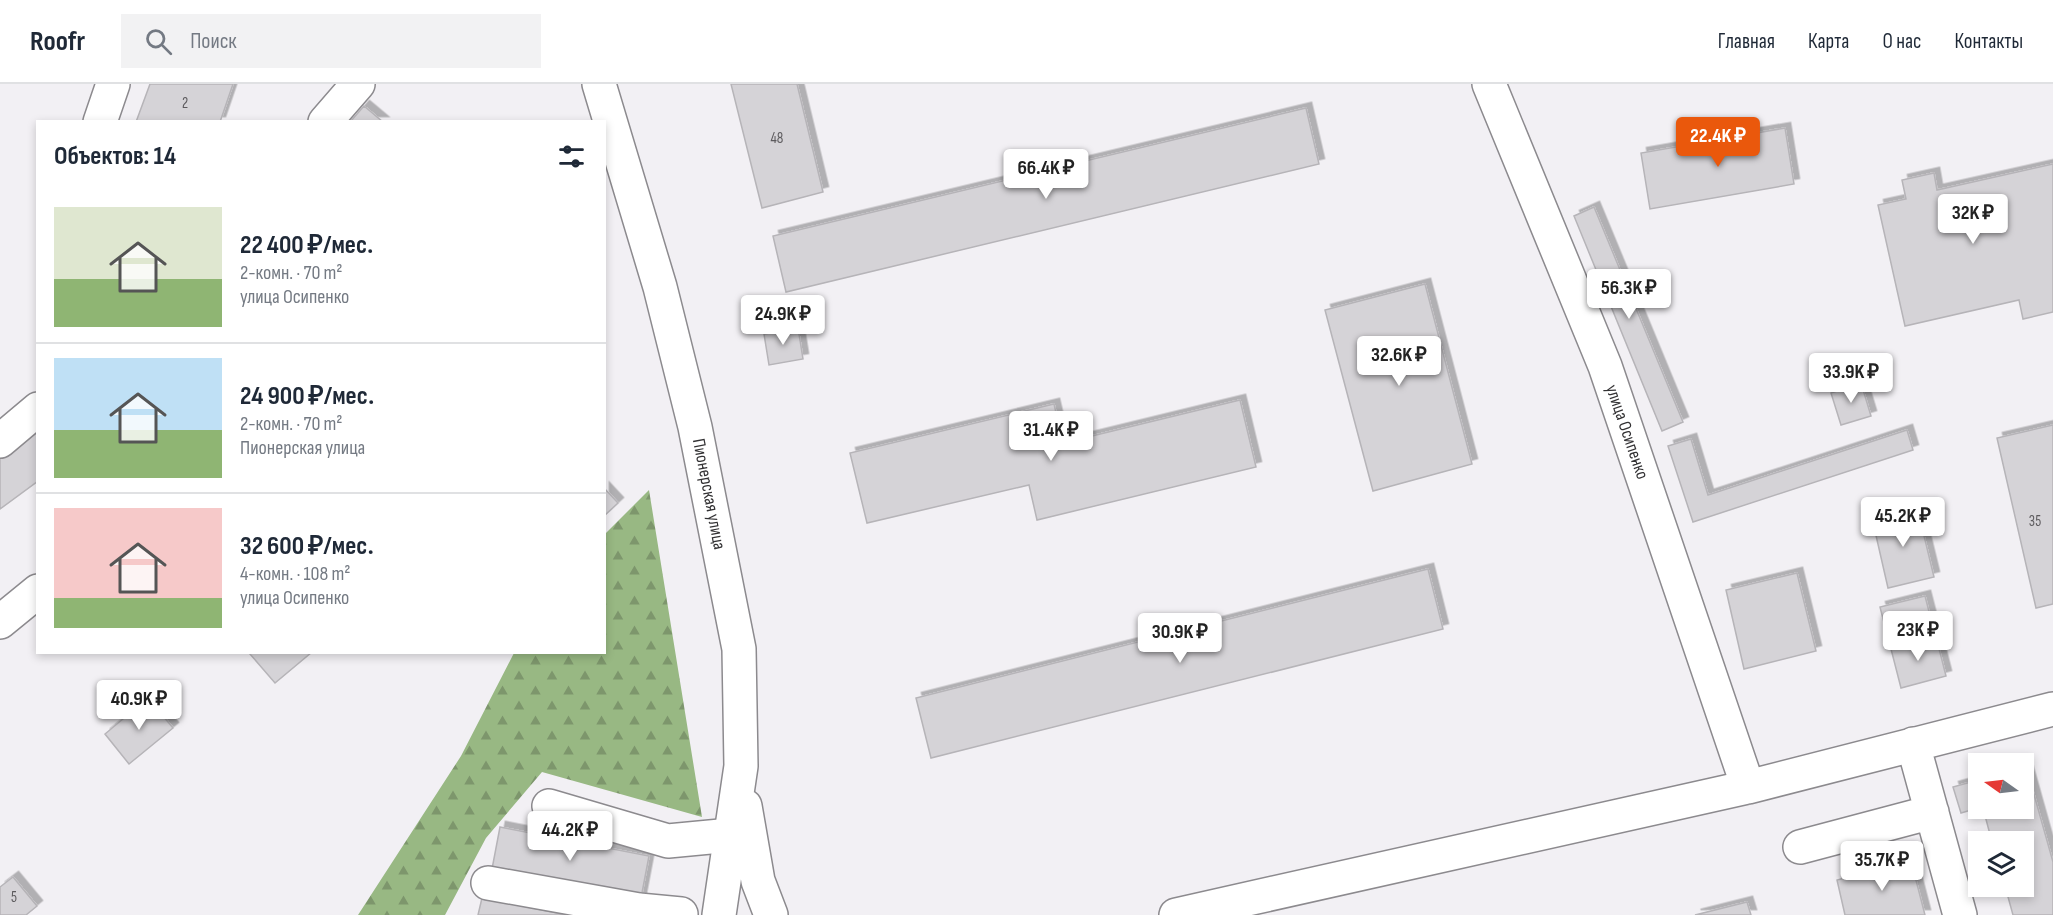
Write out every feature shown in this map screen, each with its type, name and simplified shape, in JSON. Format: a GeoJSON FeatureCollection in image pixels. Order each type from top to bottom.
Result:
{"type":"FeatureCollection","features":[{"type":"Feature","properties":{"kind":"street"},"geometry":{"type":"LineString","coordinates":[[101,120],[113,84]]}},
{"type":"Feature","properties":{"kind":"street"},"geometry":{"type":"LineString","coordinates":[[327,120],[358,84]]}},
{"type":"Feature","properties":{"kind":"street","name":"Пионерская улица"},"geometry":{"type":"LineString","coordinates":[[599,84],[660,287],[695,427],[739,649],[741,766],[721,901]]}},
{"type":"Feature","properties":{"kind":"street","name":"улица Осипенко"},"geometry":{"type":"LineString","coordinates":[[1490,84],[1605,366],[1748,787]]}},
{"type":"Feature","properties":{"kind":"street"},"geometry":{"type":"LineString","coordinates":[[0,441],[36,411]]}},
{"type":"Feature","properties":{"kind":"street"},"geometry":{"type":"LineString","coordinates":[[0,622],[36,593]]}},
{"type":"Feature","properties":{"kind":"street"},"geometry":{"type":"LineString","coordinates":[[1176,915],[1748,787],[2053,709]]}},
{"type":"Feature","properties":{"kind":"street"},"geometry":{"type":"LineString","coordinates":[[1913,744],[1960,915]]}},
{"type":"Feature","properties":{"kind":"street"},"geometry":{"type":"LineString","coordinates":[[741,766],[748,827],[758,880],[771,915]]}},
{"type":"Feature","properties":{"kind":"street"},"geometry":{"type":"LineString","coordinates":[[549,806],[668,841],[731,835]]}},
{"type":"Feature","properties":{"kind":"street"},"geometry":{"type":"LineString","coordinates":[[1800,847],[1932,812]]}},
{"type":"Feature","properties":{"kind":"street"},"geometry":{"type":"LineString","coordinates":[[488,883],[639,910],[680,914],[721,901]]}},
{"type":"Feature","properties":{"kind":"green space"},"geometry":{"type":"Polygon","coordinates":[[[649,490],[702,817],[542,772],[486,838],[445,915],[358,915],[461,756],[513,654],[606,654],[606,533],[649,490]]]}},
{"type":"Feature","properties":{"kind":"building"},"geometry":{"type":"Polygon","coordinates":[[[150,84],[233,84],[221,120],[137,120],[150,84]]]}},
{"type":"Feature","properties":{"kind":"building"},"geometry":{"type":"Polygon","coordinates":[[[731,84],[797,84],[823,192],[762,208],[731,84]]]}},
{"type":"Feature","properties":{"kind":"building"},"geometry":{"type":"Polygon","coordinates":[[[364,106],[381,120],[352,120],[364,106]]]}},
{"type":"Feature","properties":{"kind":"building"},"geometry":{"type":"Polygon","coordinates":[[[1306,108],[1319,164],[786,292],[773,236],[1306,108]]]}},
{"type":"Feature","properties":{"kind":"building"},"geometry":{"type":"Polygon","coordinates":[[[1785,128],[1794,184],[1650,209],[1641,153],[1785,128]]]}},
{"type":"Feature","properties":{"kind":"building"},"geometry":{"type":"Polygon","coordinates":[[[2053,164],[2053,312],[2023,319],[2019,300],[1905,326],[1878,205],[1906,199],[1902,180],[1934,173],[1937,190],[2053,164]]]}},
{"type":"Feature","properties":{"kind":"building"},"geometry":{"type":"Polygon","coordinates":[[[1594,207],[1683,422],[1662,431],[1574,216],[1594,207]]]}},
{"type":"Feature","properties":{"kind":"building"},"geometry":{"type":"Polygon","coordinates":[[[1425,284],[1472,464],[1373,491],[1325,310],[1425,284]]]}},
{"type":"Feature","properties":{"kind":"building"},"geometry":{"type":"Polygon","coordinates":[[[798,328],[803,359],[769,365],[764,334],[798,328]]]}},
{"type":"Feature","properties":{"kind":"building"},"geometry":{"type":"Polygon","coordinates":[[[1861,383],[1871,416],[1841,425],[1831,393],[1861,383]]]}},
{"type":"Feature","properties":{"kind":"building"},"geometry":{"type":"Polygon","coordinates":[[[1240,400],[1256,467],[1037,520],[1029,485],[867,523],[850,453],[1054,404],[1063,443],[1240,400]]]}},
{"type":"Feature","properties":{"kind":"building"},"geometry":{"type":"Polygon","coordinates":[[[2053,425],[2053,604],[2036,608],[1997,438],[2053,425]]]}},
{"type":"Feature","properties":{"kind":"building"},"geometry":{"type":"Polygon","coordinates":[[[1907,430],[1913,450],[1693,522],[1668,446],[1691,439],[1708,495],[1907,430]]]}},
{"type":"Feature","properties":{"kind":"building"},"geometry":{"type":"Polygon","coordinates":[[[36,431],[36,482],[0,509],[0,458],[36,431]]]}},
{"type":"Feature","properties":{"kind":"building"},"geometry":{"type":"Polygon","coordinates":[[[606,490],[618,503],[606,514],[606,490]]]}},
{"type":"Feature","properties":{"kind":"building"},"geometry":{"type":"Polygon","coordinates":[[[1917,507],[1934,577],[1888,588],[1872,518],[1917,507]]]}},
{"type":"Feature","properties":{"kind":"building"},"geometry":{"type":"Polygon","coordinates":[[[1428,569],[1443,629],[931,758],[916,698],[1428,569]]]}},
{"type":"Feature","properties":{"kind":"building"},"geometry":{"type":"Polygon","coordinates":[[[1797,573],[1816,651],[1744,669],[1726,590],[1797,573]]]}},
{"type":"Feature","properties":{"kind":"building"},"geometry":{"type":"Polygon","coordinates":[[[1925,596],[1935,635],[1890,646],[1880,607],[1925,596]]]}},
{"type":"Feature","properties":{"kind":"building"},"geometry":{"type":"Polygon","coordinates":[[[1936,637],[1946,676],[1901,688],[1891,649],[1936,637]]]}},
{"type":"Feature","properties":{"kind":"building"},"geometry":{"type":"Polygon","coordinates":[[[250,654],[310,654],[275,683],[250,654]]]}},
{"type":"Feature","properties":{"kind":"building"},"geometry":{"type":"Polygon","coordinates":[[[148,698],[173,728],[129,764],[105,734],[148,698]]]}},
{"type":"Feature","properties":{"kind":"building"},"geometry":{"type":"Polygon","coordinates":[[[1968,783],[1968,811],[1961,813],[1953,787],[1968,783]]]}},
{"type":"Feature","properties":{"kind":"building"},"geometry":{"type":"Polygon","coordinates":[[[2034,794],[2053,862],[2053,915],[2013,915],[2008,897],[2034,897],[2034,831],[1989,831],[1986,819],[2034,819],[2034,794]]]}},
{"type":"Feature","properties":{"kind":"building"},"geometry":{"type":"Polygon","coordinates":[[[500,827],[649,856],[641,898],[492,869],[500,827]]]}},
{"type":"Feature","properties":{"kind":"building"},"geometry":{"type":"Polygon","coordinates":[[[1911,861],[1925,915],[1845,915],[1837,880],[1911,861]]]}},
{"type":"Feature","properties":{"kind":"building"},"geometry":{"type":"Polygon","coordinates":[[[13,877],[37,906],[26,915],[0,915],[0,887],[13,877]]]}},
{"type":"Feature","properties":{"kind":"building"},"geometry":{"type":"Polygon","coordinates":[[[482,898],[567,915],[478,915],[482,898]]]}},
{"type":"Feature","properties":{"kind":"building"},"geometry":{"type":"Polygon","coordinates":[[[1747,902],[1751,915],[1695,915],[1747,902]]]}}]}
